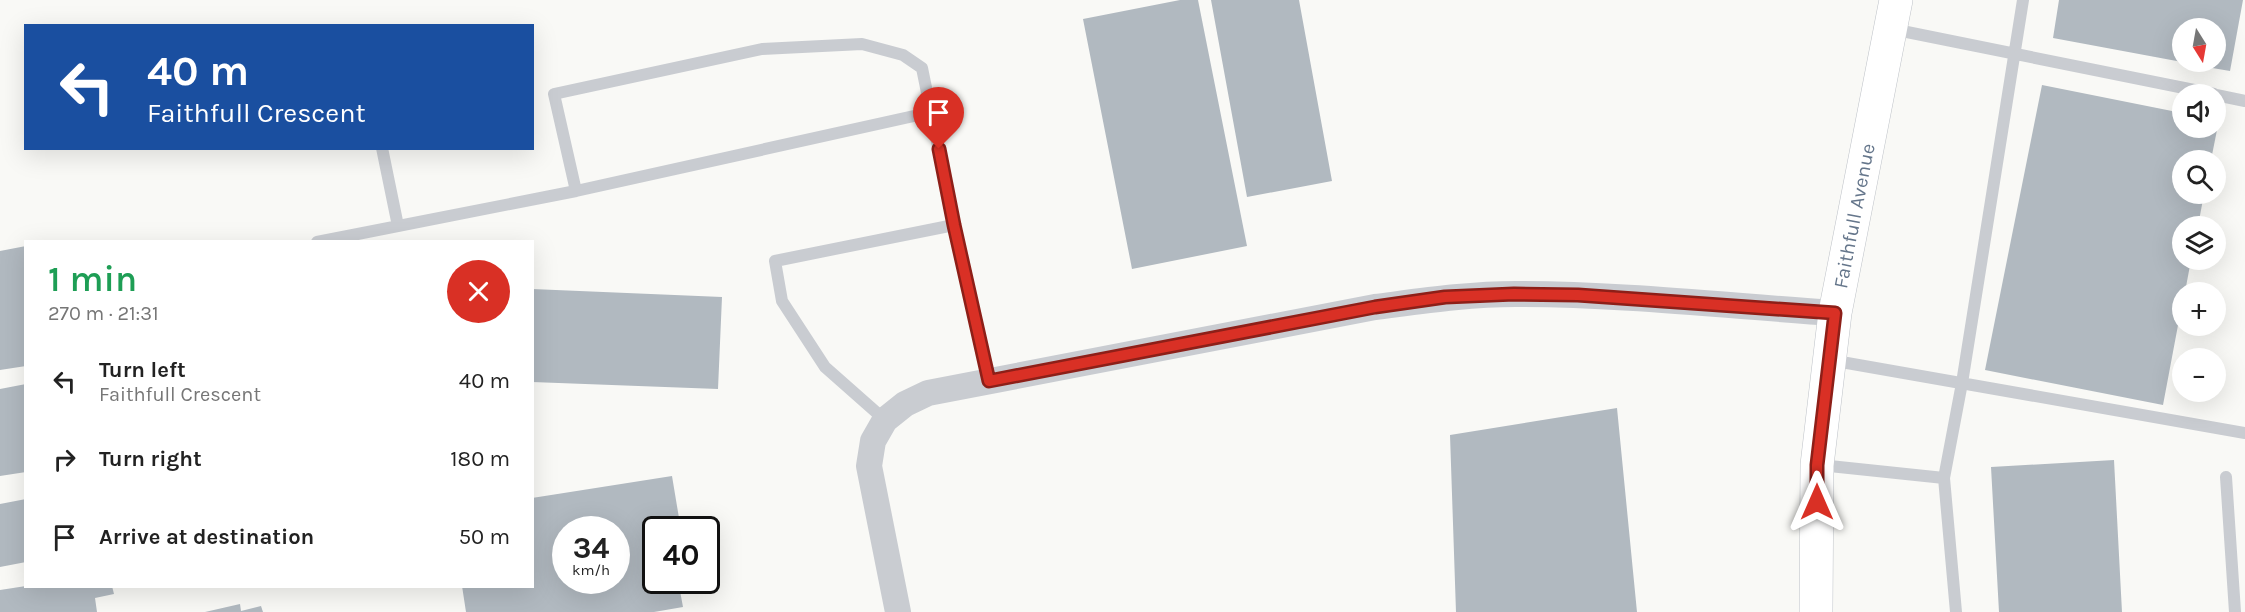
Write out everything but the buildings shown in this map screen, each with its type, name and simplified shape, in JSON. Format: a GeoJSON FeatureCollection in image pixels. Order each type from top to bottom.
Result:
{"type":"FeatureCollection","features":[{"type":"Feature","properties":{"kind":"street","name":"Faithfull Avenue"},"geometry":{"type":"LineString","coordinates":[[1815,612],[1817,465],[1835,313],[1893,14]]}},
{"type":"Feature","properties":{"kind":"street"},"geometry":{"type":"LineString","coordinates":[[898,612],[869,466],[873,441],[885,420],[905,404],[928,393],[1375,307],[1445,297],[1514,294],[1578,295],[1835,313]]}},
{"type":"Feature","properties":{"kind":"lane"},"geometry":{"type":"LineString","coordinates":[[1956,612],[1944,477],[1962,383],[2023,0]]}},
{"type":"Feature","properties":{"kind":"lane"},"geometry":{"type":"LineString","coordinates":[[1893,14],[2014,55],[2172,86]]}},
{"type":"Feature","properties":{"kind":"lane"},"geometry":{"type":"LineString","coordinates":[[576,191],[554,94],[762,49],[862,44],[903,55],[922,68],[989,381]]}},
{"type":"Feature","properties":{"kind":"lane"},"geometry":{"type":"LineString","coordinates":[[2226,97],[2245,100]]}},
{"type":"Feature","properties":{"kind":"lane"},"geometry":{"type":"LineString","coordinates":[[327,240],[576,191],[932,112]]}},
{"type":"Feature","properties":{"kind":"lane"},"geometry":{"type":"LineString","coordinates":[[382,150],[398,226]]}},
{"type":"Feature","properties":{"kind":"lane"},"geometry":{"type":"LineString","coordinates":[[885,420],[825,367],[782,301],[775,261],[954,225]]}},
{"type":"Feature","properties":{"kind":"lane"},"geometry":{"type":"LineString","coordinates":[[1829,360],[2245,433]]}},
{"type":"Feature","properties":{"kind":"lane"},"geometry":{"type":"LineString","coordinates":[[1817,465],[1944,477]]}},
{"type":"Feature","properties":{"kind":"lane"},"geometry":{"type":"LineString","coordinates":[[2226,477],[2235,612]]}},
{"type":"Feature","properties":{"kind":"route"},"geometry":{"type":"LineString","coordinates":[[939,149],[989,381],[1375,307],[1445,297],[1514,294],[1578,295],[1835,313],[1817,465],[1817,502]]}}]}
